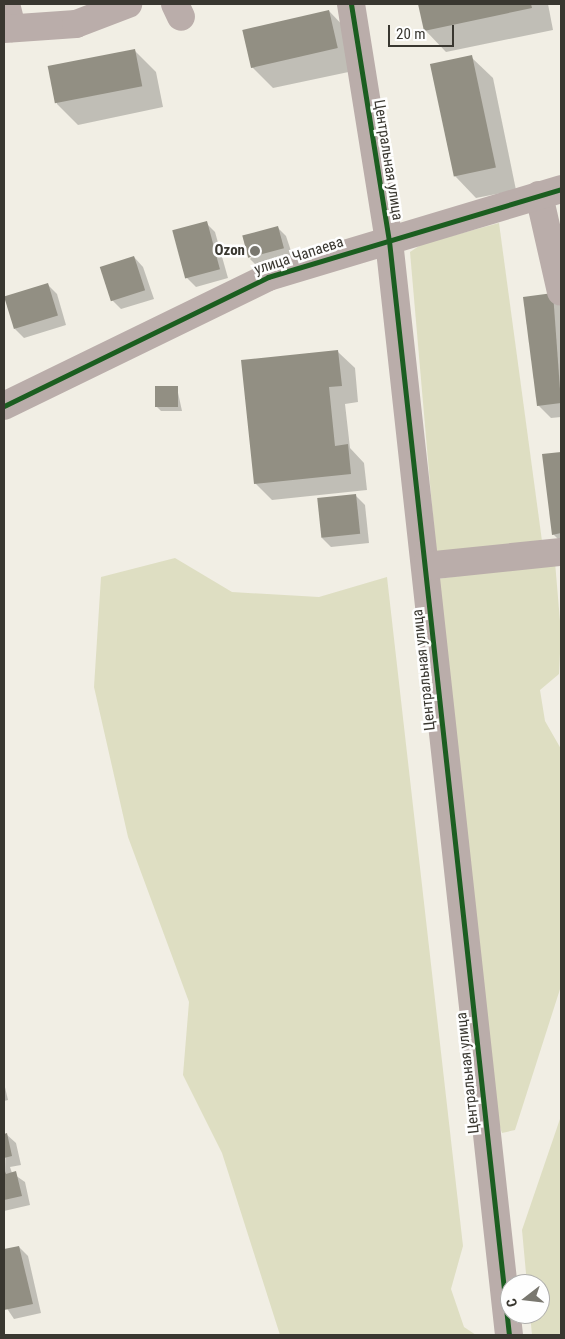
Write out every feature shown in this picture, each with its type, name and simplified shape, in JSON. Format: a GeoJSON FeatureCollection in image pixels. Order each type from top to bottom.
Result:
{"type":"FeatureCollection","features":[{"type":"Feature","properties":{"kind":"street"},"geometry":{"type":"LineString","coordinates":[[7,20],[76,24],[128,4]]}},
{"type":"Feature","properties":{"kind":"street","name":"Центральная улица"},"geometry":{"type":"LineString","coordinates":[[351,4],[389,241],[509,1335]]}},
{"type":"Feature","properties":{"kind":"street"},"geometry":{"type":"LineString","coordinates":[[550,192],[561,292]]}},
{"type":"Feature","properties":{"kind":"street","name":"улица Чапаева"},"geometry":{"type":"LineString","coordinates":[[4,406],[268,277],[550,192]]}},
{"type":"Feature","properties":{"kind":"street"},"geometry":{"type":"LineString","coordinates":[[425,566],[561,552]]}},
{"type":"Feature","properties":{"kind":"green space"},"geometry":{"type":"Polygon","coordinates":[[[499,223],[542,541],[436,553],[410,252],[422,244],[499,223]]]}},
{"type":"Feature","properties":{"kind":"green space"},"geometry":{"type":"Polygon","coordinates":[[[175,558],[232,592],[319,597],[387,577],[463,1246],[451,1289],[464,1327],[476,1335],[280,1335],[222,1153],[183,1075],[189,1002],[128,837],[94,687],[101,577],[175,558]]]}},
{"type":"Feature","properties":{"kind":"green space"},"geometry":{"type":"Polygon","coordinates":[[[555,562],[561,633],[559,674],[540,690],[545,721],[561,749],[561,986],[515,1130],[502,1133],[494,1110],[438,579],[555,562]]]}},
{"type":"Feature","properties":{"kind":"green space"},"geometry":{"type":"Polygon","coordinates":[[[561,1116],[561,1335],[532,1335],[531,1324],[550,1324],[550,1274],[526,1274],[522,1230],[561,1116]]]}},
{"type":"Feature","properties":{"kind":"building"},"geometry":{"type":"Polygon","coordinates":[[[418,4],[531,4],[532,8],[424,31],[418,4]]]}},
{"type":"Feature","properties":{"kind":"building"},"geometry":{"type":"Polygon","coordinates":[[[329,10],[338,48],[251,68],[242,30],[329,10]]]}},
{"type":"Feature","properties":{"kind":"building"},"geometry":{"type":"Polygon","coordinates":[[[135,49],[142,86],[55,103],[48,66],[135,49]]]}},
{"type":"Feature","properties":{"kind":"building"},"geometry":{"type":"Polygon","coordinates":[[[472,55],[496,167],[454,176],[430,64],[472,55]]]}},
{"type":"Feature","properties":{"kind":"building"},"geometry":{"type":"Polygon","coordinates":[[[207,221],[220,269],[185,279],[172,230],[207,221]]]}},
{"type":"Feature","properties":{"kind":"building"},"geometry":{"type":"Polygon","coordinates":[[[278,226],[284,248],[248,258],[242,236],[278,226]]]}},
{"type":"Feature","properties":{"kind":"building"},"geometry":{"type":"Polygon","coordinates":[[[134,256],[145,290],[111,301],[100,267],[134,256]]]}},
{"type":"Feature","properties":{"kind":"building"},"geometry":{"type":"Polygon","coordinates":[[[48,283],[58,316],[14,329],[4,296],[48,283]]]}},
{"type":"Feature","properties":{"kind":"building"},"geometry":{"type":"Polygon","coordinates":[[[553,293],[561,403],[537,406],[523,297],[553,293]]]}},
{"type":"Feature","properties":{"kind":"building"},"geometry":{"type":"Polygon","coordinates":[[[338,350],[342,386],[329,387],[335,446],[348,444],[351,474],[254,484],[241,360],[338,350]]]}},
{"type":"Feature","properties":{"kind":"building"},"geometry":{"type":"Polygon","coordinates":[[[155,386],[178,386],[178,407],[155,407],[155,386]]]}},
{"type":"Feature","properties":{"kind":"building"},"geometry":{"type":"Polygon","coordinates":[[[561,452],[561,533],[552,535],[542,454],[561,452]]]}},
{"type":"Feature","properties":{"kind":"building"},"geometry":{"type":"Polygon","coordinates":[[[356,494],[360,534],[321,538],[317,498],[356,494]]]}},
{"type":"Feature","properties":{"kind":"building"},"geometry":{"type":"Polygon","coordinates":[[[7,1133],[12,1156],[4,1158],[4,1134],[7,1133]]]}},
{"type":"Feature","properties":{"kind":"building"},"geometry":{"type":"Polygon","coordinates":[[[4,1169],[6,1174],[16,1171],[22,1196],[4,1200],[4,1169]]]}},
{"type":"Feature","properties":{"kind":"building"},"geometry":{"type":"Polygon","coordinates":[[[19,1246],[33,1304],[4,1310],[4,1249],[19,1246]]]}},
{"type":"Feature","properties":{"kind":"cycle path"},"geometry":{"type":"LineString","coordinates":[[351,4],[389,241],[509,1335]]}},
{"type":"Feature","properties":{"kind":"cycle path"},"geometry":{"type":"LineString","coordinates":[[4,406],[268,277],[561,189]]}},
{"type":"Feature","properties":{"kind":"place","name":"Ozon"},"geometry":{"type":"Point","coordinates":[255,251]}}]}
